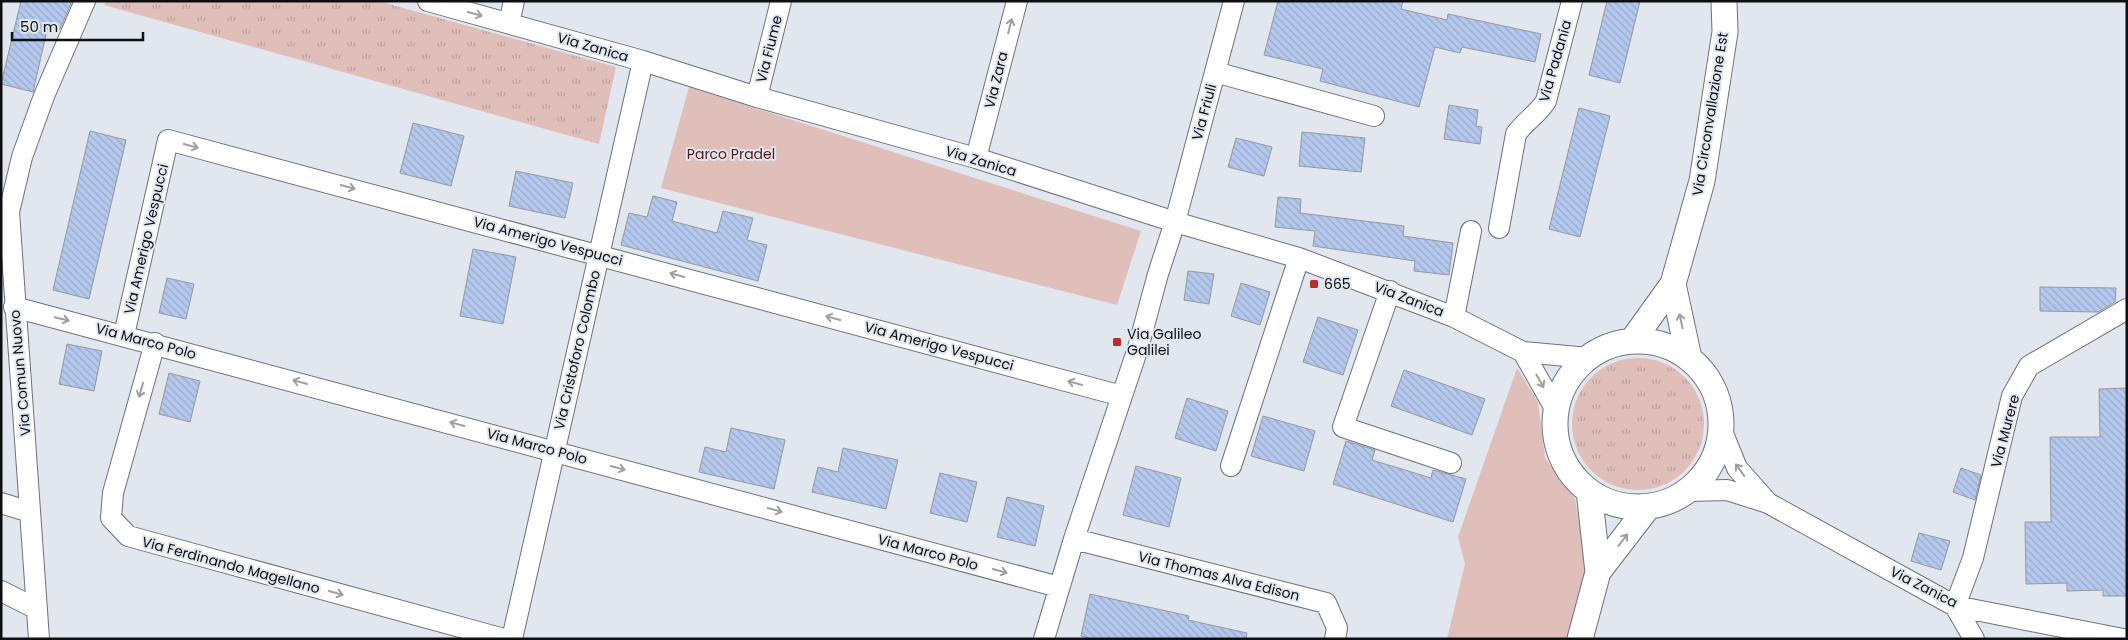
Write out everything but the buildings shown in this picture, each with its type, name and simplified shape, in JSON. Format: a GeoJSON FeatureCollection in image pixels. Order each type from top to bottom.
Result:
{"type":"FeatureCollection","features":[{"type":"Feature","properties":{"kind":"main road","name":"Via Circonvallazione Est"},"geometry":{"type":"LineString","coordinates":[[1632,342],[1673,284],[1702,181],[1725,32],[1724,1]]}},
{"type":"Feature","properties":{"kind":"main road","name":"Via Circonvallazione Est"},"geometry":{"type":"LineString","coordinates":[[1673,284],[1688,358]]}},
{"type":"Feature","properties":{"kind":"main road"},"geometry":{"type":"LineString","coordinates":[[1632,342],[1662,344],[1688,358],[1708,378],[1719,404],[1722,431],[1712,465],[1688,491],[1669,502],[1648,507],[1617,505],[1589,491],[1572,475],[1561,456],[1556,433],[1556,410],[1568,381],[1589,358],[1609,346],[1632,342]]}},
{"type":"Feature","properties":{"kind":"main road"},"geometry":{"type":"LineString","coordinates":[[1580,639],[1598,572],[1589,491]]}},
{"type":"Feature","properties":{"kind":"main road"},"geometry":{"type":"LineString","coordinates":[[1598,572],[1648,507]]}},
{"type":"Feature","properties":{"kind":"street","name":"Via Comun Nuovo"},"geometry":{"type":"LineString","coordinates":[[39,639],[30,512],[11,358],[14,307],[9,212],[22,157],[31,131],[85,1]]}},
{"type":"Feature","properties":{"kind":"street","name":"Via Zanica"},"geometry":{"type":"LineString","coordinates":[[428,1],[509,22],[757,97],[976,158],[1175,222],[1299,258],[1390,291],[1454,317],[1523,352],[1589,358]]}},
{"type":"Feature","properties":{"kind":"street"},"geometry":{"type":"LineString","coordinates":[[509,22],[514,1]]}},
{"type":"Feature","properties":{"kind":"street","name":"Via Fiume"},"geometry":{"type":"LineString","coordinates":[[757,97],[781,1]]}},
{"type":"Feature","properties":{"kind":"street","name":"Via Zara"},"geometry":{"type":"LineString","coordinates":[[976,158],[1017,1]]}},
{"type":"Feature","properties":{"kind":"street","name":"Via Friuli"},"geometry":{"type":"LineString","coordinates":[[1175,222],[1234,1]]}},
{"type":"Feature","properties":{"kind":"street","name":"Via Padania"},"geometry":{"type":"LineString","coordinates":[[1498,228],[1516,134],[1525,122],[1538,113],[1546,101],[1572,1]]}},
{"type":"Feature","properties":{"kind":"street","name":"Via Cristoforo Colombo"},"geometry":{"type":"LineString","coordinates":[[512,639],[642,61]]}},
{"type":"Feature","properties":{"kind":"street"},"geometry":{"type":"LineString","coordinates":[[1215,72],[1374,116]]}},
{"type":"Feature","properties":{"kind":"street","name":"Via Amerigo Vespucci"},"geometry":{"type":"LineString","coordinates":[[124,335],[168,140],[599,254],[1122,396]]}},
{"type":"Feature","properties":{"kind":"street"},"geometry":{"type":"LineString","coordinates":[[1044,639],[1074,539],[1138,348],[1158,274],[1175,222]]}},
{"type":"Feature","properties":{"kind":"street"},"geometry":{"type":"LineString","coordinates":[[1454,317],[1471,231]]}},
{"type":"Feature","properties":{"kind":"street"},"geometry":{"type":"LineString","coordinates":[[1230,466],[1299,258]]}},
{"type":"Feature","properties":{"kind":"street"},"geometry":{"type":"LineString","coordinates":[[1390,291],[1343,427],[1450,463]]}},
{"type":"Feature","properties":{"kind":"street","name":"Via Marco Polo"},"geometry":{"type":"LineString","coordinates":[[14,307],[1059,587]]}},
{"type":"Feature","properties":{"kind":"street","name":"Via Murere"},"geometry":{"type":"LineString","coordinates":[[1955,606],[1973,558],[2012,396],[2025,373],[2030,366],[2127,309]]}},
{"type":"Feature","properties":{"kind":"street","name":"Via Ferdinando Magellano"},"geometry":{"type":"LineString","coordinates":[[154,343],[113,494],[112,518],[128,536],[504,639]]}},
{"type":"Feature","properties":{"kind":"street"},"geometry":{"type":"LineString","coordinates":[[1523,352],[1556,410]]}},
{"type":"Feature","properties":{"kind":"street","name":"Via Zanica"},"geometry":{"type":"LineString","coordinates":[[1722,431],[1737,468],[1768,503]]}},
{"type":"Feature","properties":{"kind":"street","name":"Via Zanica"},"geometry":{"type":"LineString","coordinates":[[1688,491],[1727,490],[1768,503],[1955,606],[2123,639]]}},
{"type":"Feature","properties":{"kind":"street"},"geometry":{"type":"LineString","coordinates":[[1,503],[30,512]]}},
{"type":"Feature","properties":{"kind":"street","name":"Via Thomas Alva Edison"},"geometry":{"type":"LineString","coordinates":[[1074,539],[1326,603],[1338,628],[1334,639]]}},
{"type":"Feature","properties":{"kind":"street"},"geometry":{"type":"LineString","coordinates":[[1,589],[35,579]]}},
{"type":"Feature","properties":{"kind":"street"},"geometry":{"type":"LineString","coordinates":[[1,589],[37,609]]}},
{"type":"Feature","properties":{"kind":"street"},"geometry":{"type":"LineString","coordinates":[[1955,606],[1974,639]]}},
{"type":"Feature","properties":{"kind":"green space"},"geometry":{"type":"Polygon","coordinates":[[[106,1],[378,1],[616,67],[599,144],[104,5],[106,1]]]}},
{"type":"Feature","properties":{"kind":"green space","name":"Parco Pradel"},"geometry":{"type":"Polygon","coordinates":[[[689,87],[1141,231],[1117,305],[661,188],[689,87]]]}},
{"type":"Feature","properties":{"kind":"green space"},"geometry":{"type":"Polygon","coordinates":[[[1638,358],[1651,359],[1663,363],[1685,377],[1699,399],[1703,411],[1703,437],[1699,449],[1685,471],[1663,485],[1651,489],[1638,490],[1625,489],[1613,485],[1591,471],[1577,449],[1573,437],[1572,424],[1573,411],[1577,399],[1591,377],[1613,363],[1625,359],[1638,358]]]}},
{"type":"Feature","properties":{"kind":"green space"},"geometry":{"type":"Polygon","coordinates":[[[1517,368],[1538,402],[1545,458],[1575,499],[1588,573],[1570,639],[1447,639],[1465,564],[1458,537],[1517,368]]]}},
{"type":"Feature","properties":{"kind":"place","name":"665"},"geometry":{"type":"Point","coordinates":[1314,284]}},
{"type":"Feature","properties":{"kind":"place","name":"Via Galileo Galilei"},"geometry":{"type":"Point","coordinates":[1117,342]}}]}
